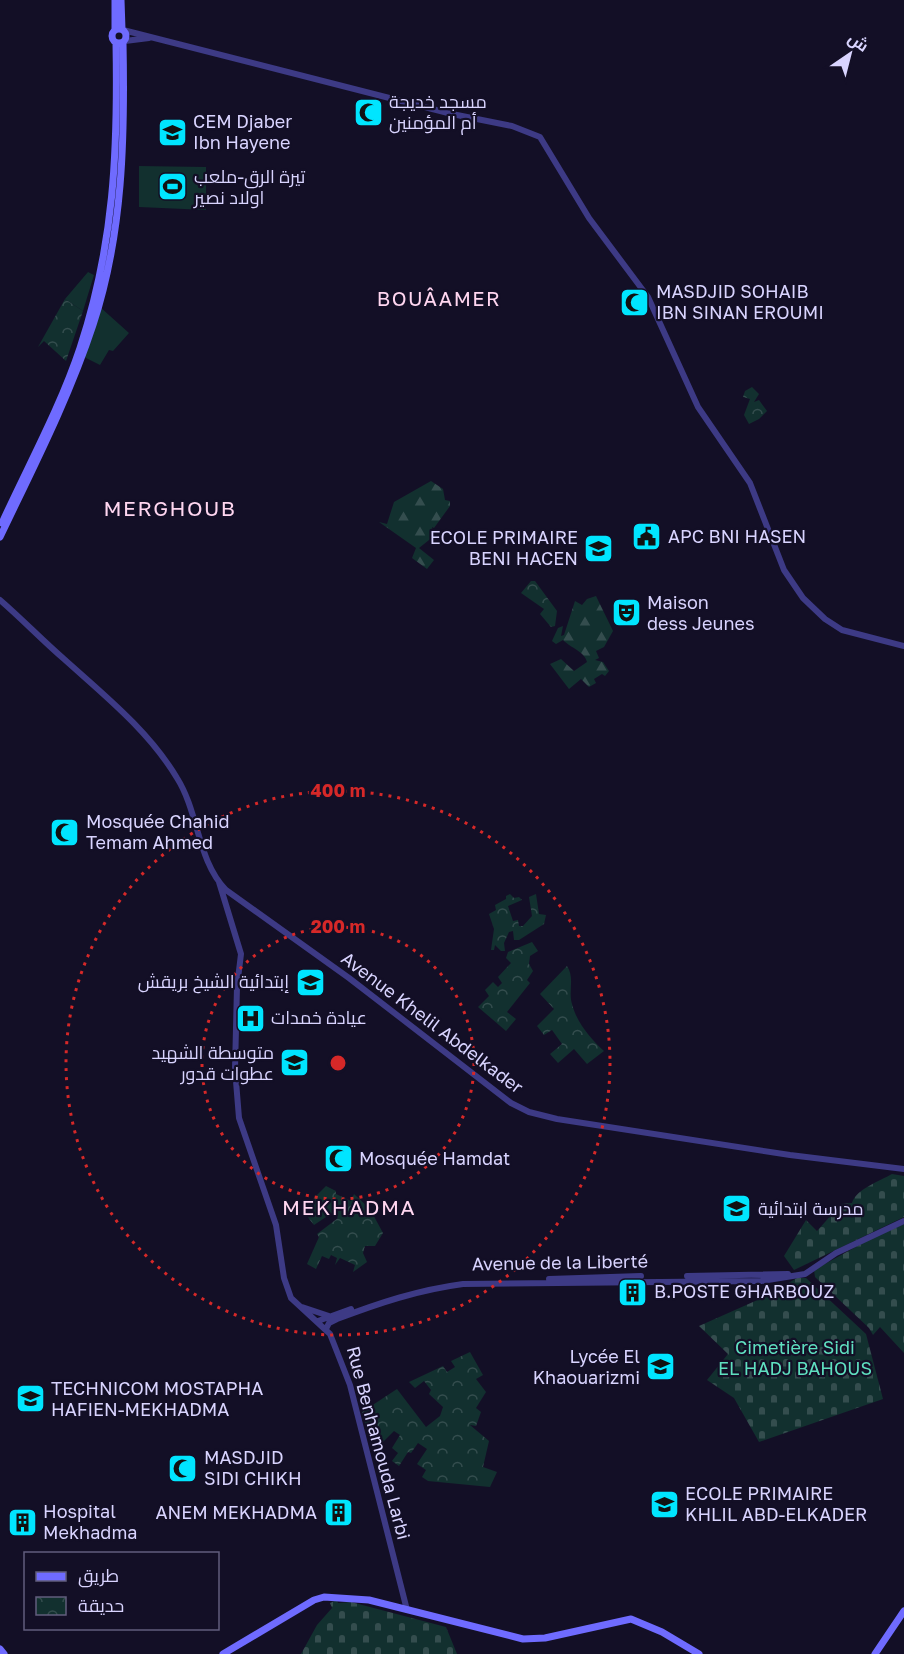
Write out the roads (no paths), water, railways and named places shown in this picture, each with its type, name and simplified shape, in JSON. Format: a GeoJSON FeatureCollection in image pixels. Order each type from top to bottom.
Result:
{"type":"FeatureCollection","features":[{"type":"Feature","properties":{"kind":"main road"},"geometry":{"type":"LineString","coordinates":[[0,527],[71,372],[98,285],[113,199],[121,42],[126,35],[120,30],[115,0]]}},
{"type":"Feature","properties":{"kind":"main road"},"geometry":{"type":"LineString","coordinates":[[120,30],[121,0]]}},
{"type":"Feature","properties":{"kind":"main road"},"geometry":{"type":"LineString","coordinates":[[120,30],[112,36],[121,42]]}},
{"type":"Feature","properties":{"kind":"main road"},"geometry":{"type":"LineString","coordinates":[[0,537],[69,389],[101,296],[118,215],[122,165],[121,42]]}},
{"type":"Feature","properties":{"kind":"main road"},"geometry":{"type":"LineString","coordinates":[[223,1654],[317,1598],[357,1597],[531,1639],[631,1619],[662,1632],[699,1654]]}},
{"type":"Feature","properties":{"kind":"main road"},"geometry":{"type":"LineString","coordinates":[[875,1654],[904,1611]]}},
{"type":"Feature","properties":{"kind":"main road"},"geometry":{"type":"LineString","coordinates":[[0,1649],[4,1654]]}},
{"type":"Feature","properties":{"kind":"street"},"geometry":{"type":"LineString","coordinates":[[120,30],[452,114],[512,126],[540,137],[589,218],[648,297],[698,407],[753,489],[784,570],[797,590],[811,607],[837,628],[904,646]]}},
{"type":"Feature","properties":{"kind":"street"},"geometry":{"type":"LineString","coordinates":[[121,42],[150,38]]}},
{"type":"Feature","properties":{"kind":"street","name":"Avenue Khelil Abdelkader"},"geometry":{"type":"LineString","coordinates":[[0,600],[114,703],[166,761],[184,790],[205,854],[218,882],[238,900],[349,978],[504,1098],[529,1112],[557,1119],[790,1155],[904,1169]]}},
{"type":"Feature","properties":{"kind":"street","name":"Rue Benhamouda Larbi"},"geometry":{"type":"LineString","coordinates":[[218,882],[242,954],[237,987],[236,1104],[276,1225],[287,1288],[291,1298],[326,1329],[335,1343],[350,1385],[407,1610]]}},
{"type":"Feature","properties":{"kind":"street","name":"Avenue de la Liberté"},"geometry":{"type":"LineString","coordinates":[[326,1329],[333,1320],[393,1298],[417,1291],[463,1284],[771,1281],[805,1274],[870,1235],[904,1221]]}},
{"type":"Feature","properties":{"kind":"street","name":"Avenue de la Liberté"},"geometry":{"type":"LineString","coordinates":[[318,1321],[416,1288],[462,1280],[770,1276],[809,1270]]}},
{"type":"Feature","properties":{"kind":"street"},"geometry":{"type":"LineString","coordinates":[[301,1307],[330,1316]]}},
{"type":"Feature","properties":{"kind":"place","name":"مسجد خديجة أم المؤمنين"},"geometry":{"type":"Point","coordinates":[368,112]}},
{"type":"Feature","properties":{"kind":"place","name":"CEM Djaber Ibn Hayene"},"geometry":{"type":"Point","coordinates":[172,132]}},
{"type":"Feature","properties":{"kind":"place","name":"تيرة الرق-ملعب اولاد نصير"},"geometry":{"type":"Point","coordinates":[173,187]}},
{"type":"Feature","properties":{"kind":"place","name":"MASDJID SOHAIB IBN SINAN EROUMI"},"geometry":{"type":"Point","coordinates":[635,302]}},
{"type":"Feature","properties":{"kind":"place","name":"APC BNI HASEN"},"geometry":{"type":"Point","coordinates":[647,537]}},
{"type":"Feature","properties":{"kind":"place","name":"ECOLE PRIMAIRE BENI HACEN"},"geometry":{"type":"Point","coordinates":[599,548]}},
{"type":"Feature","properties":{"kind":"place","name":"Maison dess Jeunes"},"geometry":{"type":"Point","coordinates":[626,613]}},
{"type":"Feature","properties":{"kind":"place","name":"Mosquée Chahid Temam Ahmed"},"geometry":{"type":"Point","coordinates":[65,832]}},
{"type":"Feature","properties":{"kind":"place","name":"إبتدائية الشيخ بريقش"},"geometry":{"type":"Point","coordinates":[310,982]}},
{"type":"Feature","properties":{"kind":"place","name":"عيادة خمدات"},"geometry":{"type":"Point","coordinates":[250,1018]}},
{"type":"Feature","properties":{"kind":"place","name":"متوسطة الشهيد عطوات قدور"},"geometry":{"type":"Point","coordinates":[295,1063]}},
{"type":"Feature","properties":{"kind":"place","name":"Mosquée Hamdat"},"geometry":{"type":"Point","coordinates":[338,1159]}},
{"type":"Feature","properties":{"kind":"place","name":"مدرسة ابتدائية"},"geometry":{"type":"Point","coordinates":[737,1209]}},
{"type":"Feature","properties":{"kind":"place","name":"B.POSTE GHARBOUZ"},"geometry":{"type":"Point","coordinates":[633,1292]}},
{"type":"Feature","properties":{"kind":"place","name":"Lycée El Khaouarizmi"},"geometry":{"type":"Point","coordinates":[661,1367]}},
{"type":"Feature","properties":{"kind":"place","name":"TECHNICOM MOSTAPHA HAFIEN-MEKHADMA"},"geometry":{"type":"Point","coordinates":[30,1399]}},
{"type":"Feature","properties":{"kind":"place","name":"MASDJID SIDI CHIKH"},"geometry":{"type":"Point","coordinates":[183,1468]}},
{"type":"Feature","properties":{"kind":"place","name":"ECOLE PRIMAIRE KHLIL ABD-ELKADER"},"geometry":{"type":"Point","coordinates":[664,1504]}},
{"type":"Feature","properties":{"kind":"place","name":"ANEM MEKHADMA"},"geometry":{"type":"Point","coordinates":[338,1513]}},
{"type":"Feature","properties":{"kind":"place","name":"Hospital Mekhadma"},"geometry":{"type":"Point","coordinates":[22,1522]}},
{"type":"Feature","properties":{"kind":"district","name":"BOUÂAMER"},"geometry":{"type":"Point","coordinates":[439,299]}},
{"type":"Feature","properties":{"kind":"district","name":"MERGHOUB"},"geometry":{"type":"Point","coordinates":[170,509]}},
{"type":"Feature","properties":{"kind":"district","name":"MEKHADMA"},"geometry":{"type":"Point","coordinates":[349,1208]}},
{"type":"Feature","properties":{"kind":"park label","name":"Cimetière Sidi EL HADJ BAHOUS"},"geometry":{"type":"Point","coordinates":[795,1358]}}]}
